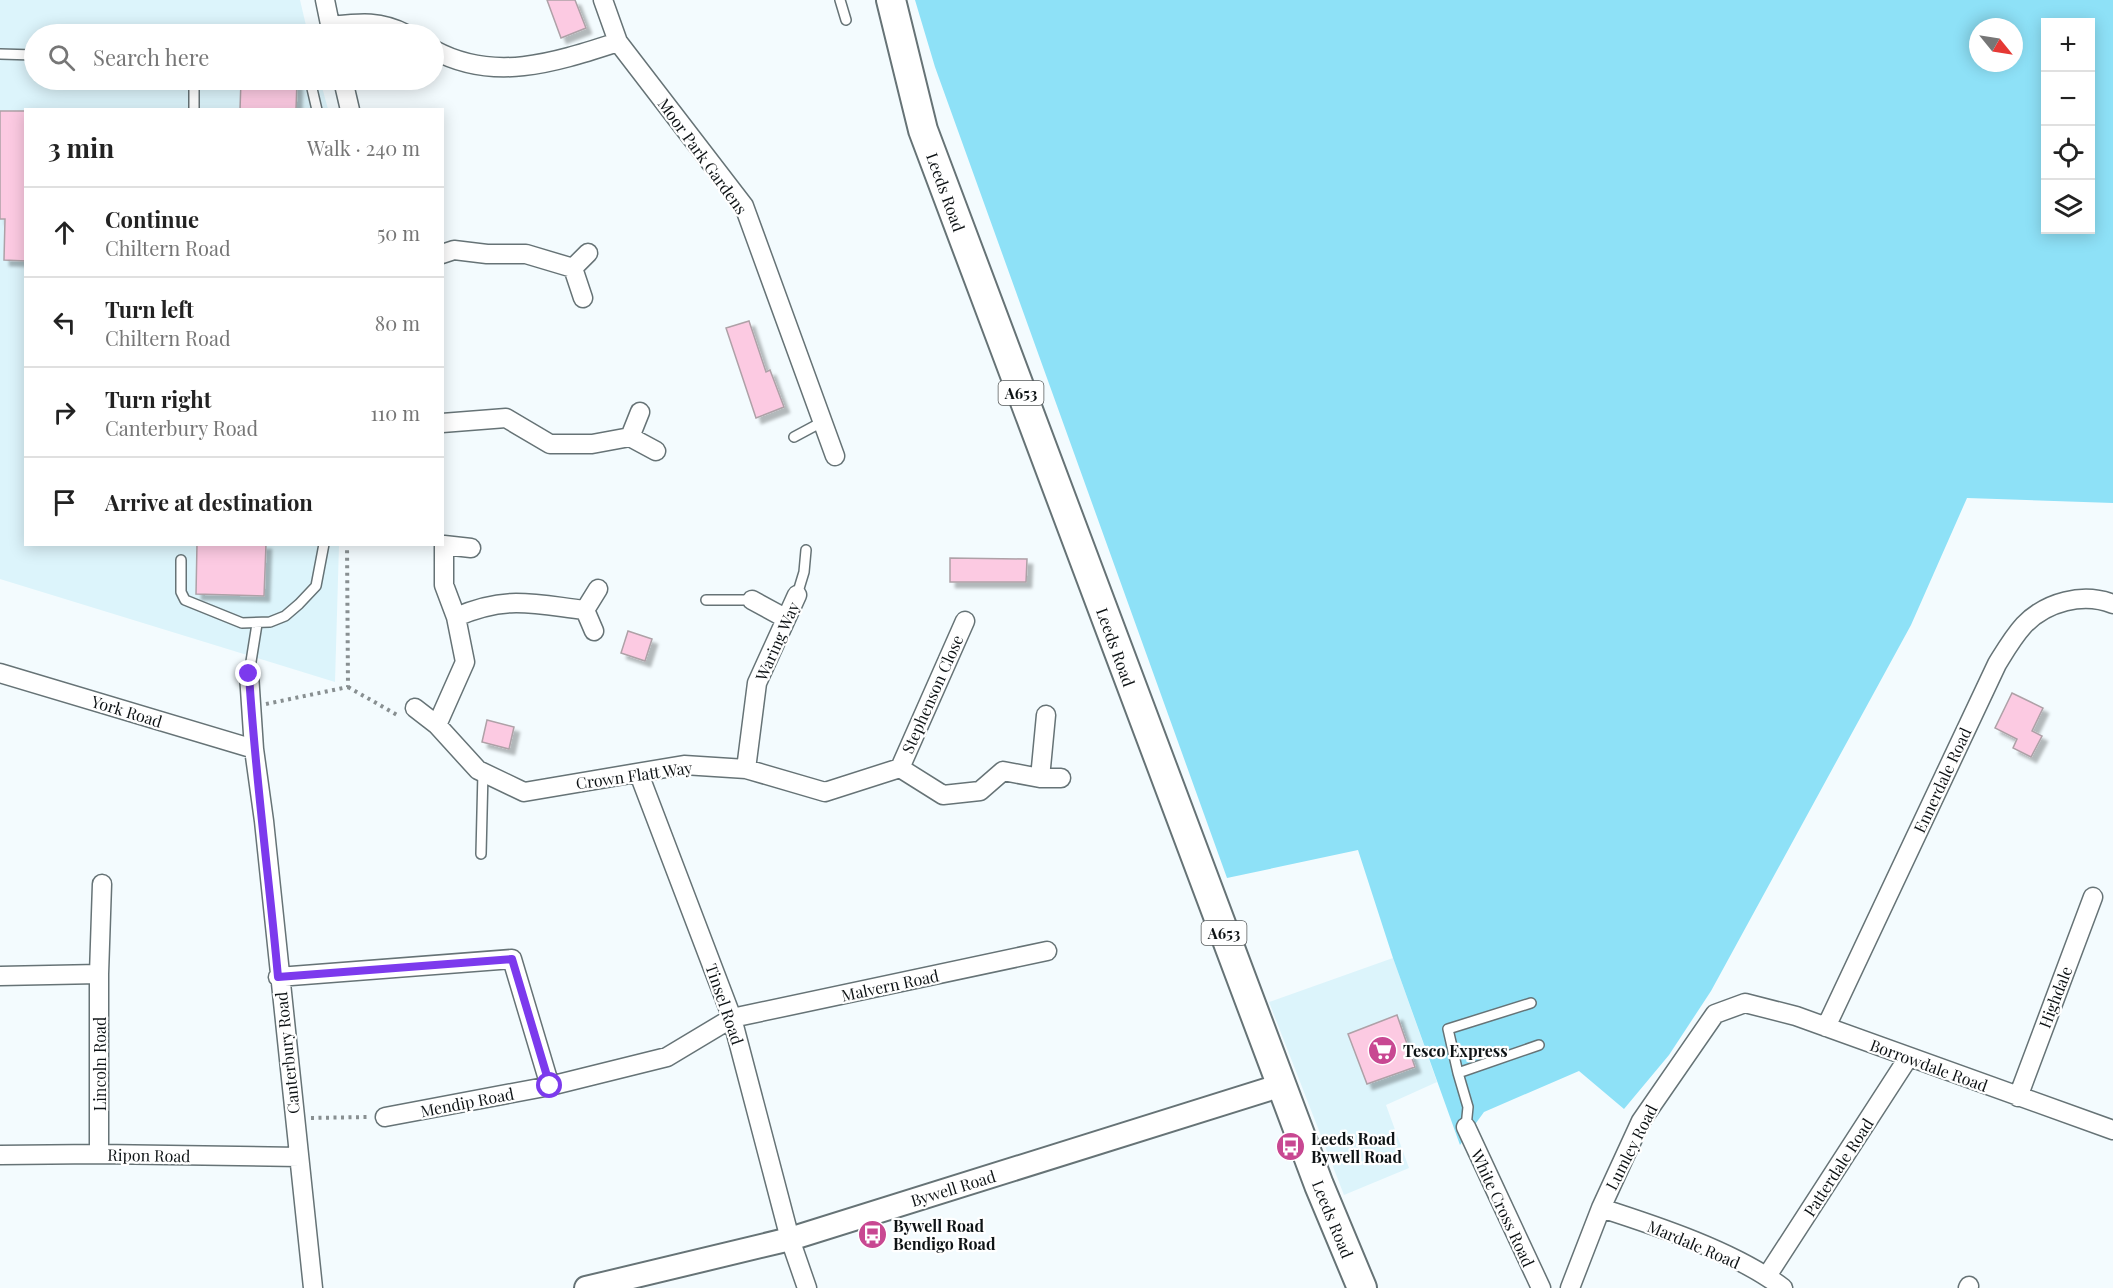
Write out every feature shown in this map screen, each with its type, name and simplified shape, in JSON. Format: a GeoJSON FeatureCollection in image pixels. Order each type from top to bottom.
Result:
{"type":"FeatureCollection","features":[{"type":"Feature","properties":{"kind":"main road","name":"Leeds Road"},"geometry":{"type":"LineString","coordinates":[[891,0],[923,130],[1319,1185],[1362,1288]]}},
{"type":"Feature","properties":{"kind":"street"},"geometry":{"type":"LineString","coordinates":[[325,0],[330,24]]}},
{"type":"Feature","properties":{"kind":"street","name":"Moor Park Gardens"},"geometry":{"type":"LineString","coordinates":[[603,0],[618,42],[744,206],[835,456]]}},
{"type":"Feature","properties":{"kind":"street"},"geometry":{"type":"LineString","coordinates":[[356,24],[374,24]]}},
{"type":"Feature","properties":{"kind":"street"},"geometry":{"type":"LineString","coordinates":[[444,55],[495,68],[548,64],[618,42]]}},
{"type":"Feature","properties":{"kind":"street"},"geometry":{"type":"LineString","coordinates":[[345,90],[350,108]]}},
{"type":"Feature","properties":{"kind":"street"},"geometry":{"type":"LineString","coordinates":[[444,253],[454,250],[487,254],[526,254],[573,268]]}},
{"type":"Feature","properties":{"kind":"street"},"geometry":{"type":"LineString","coordinates":[[573,268],[588,253]]}},
{"type":"Feature","properties":{"kind":"street"},"geometry":{"type":"LineString","coordinates":[[573,268],[583,298]]}},
{"type":"Feature","properties":{"kind":"street"},"geometry":{"type":"LineString","coordinates":[[630,437],[640,412]]}},
{"type":"Feature","properties":{"kind":"street"},"geometry":{"type":"LineString","coordinates":[[444,423],[506,418],[550,444],[592,444],[630,437],[656,451]]}},
{"type":"Feature","properties":{"kind":"street"},"geometry":{"type":"LineString","coordinates":[[437,725],[465,662],[456,617],[444,585],[444,545],[471,548]]}},
{"type":"Feature","properties":{"kind":"street"},"geometry":{"type":"LineString","coordinates":[[585,610],[598,589]]}},
{"type":"Feature","properties":{"kind":"street","name":"Waring Way"},"geometry":{"type":"LineString","coordinates":[[746,769],[757,683],[797,595]]}},
{"type":"Feature","properties":{"kind":"street","name":"Ennerdale Road"},"geometry":{"type":"LineString","coordinates":[[1826,1027],[1996,664],[2024,624],[2061,601],[2100,599],[2113,604]]}},
{"type":"Feature","properties":{"kind":"street"},"geometry":{"type":"LineString","coordinates":[[752,600],[785,618]]}},
{"type":"Feature","properties":{"kind":"street"},"geometry":{"type":"LineString","coordinates":[[456,617],[484,605],[513,602],[585,610]]}},
{"type":"Feature","properties":{"kind":"street"},"geometry":{"type":"LineString","coordinates":[[585,610],[594,631]]}},
{"type":"Feature","properties":{"kind":"street","name":"Stephenson Close"},"geometry":{"type":"LineString","coordinates":[[900,768],[965,621]]}},
{"type":"Feature","properties":{"kind":"street","name":"York Road"},"geometry":{"type":"LineString","coordinates":[[0,673],[254,749]]}},
{"type":"Feature","properties":{"kind":"street","name":"Canterbury Road"},"geometry":{"type":"LineString","coordinates":[[249,674],[254,749],[264,821],[278,977],[313,1288]]}},
{"type":"Feature","properties":{"kind":"street","name":"Crown Flatt Way"},"geometry":{"type":"LineString","coordinates":[[415,708],[437,725],[483,772],[524,792],[684,765],[746,769],[825,792],[900,768]]}},
{"type":"Feature","properties":{"kind":"street"},"geometry":{"type":"LineString","coordinates":[[1040,778],[1046,715]]}},
{"type":"Feature","properties":{"kind":"street"},"geometry":{"type":"LineString","coordinates":[[900,768],[943,795],[980,792],[1003,771],[1040,778],[1061,778]]}},
{"type":"Feature","properties":{"kind":"street","name":"Tinsel Road"},"geometry":{"type":"LineString","coordinates":[[639,774],[732,1018],[790,1239],[807,1288]]}},
{"type":"Feature","properties":{"kind":"street","name":"Lincoln Road"},"geometry":{"type":"LineString","coordinates":[[99,1154],[99,974],[102,884]]}},
{"type":"Feature","properties":{"kind":"street","name":"Highdale"},"geometry":{"type":"LineString","coordinates":[[2018,1097],[2093,897]]}},
{"type":"Feature","properties":{"kind":"street","name":"Malvern Road"},"geometry":{"type":"LineString","coordinates":[[732,1018],[1047,951]]}},
{"type":"Feature","properties":{"kind":"street"},"geometry":{"type":"LineString","coordinates":[[278,977],[512,959],[550,1086]]}},
{"type":"Feature","properties":{"kind":"street"},"geometry":{"type":"LineString","coordinates":[[0,976],[99,974]]}},
{"type":"Feature","properties":{"kind":"street","name":"Borrowdale Road"},"geometry":{"type":"LineString","coordinates":[[1745,1003],[1826,1027],[2113,1130]]}},
{"type":"Feature","properties":{"kind":"street","name":"Lumley Road"},"geometry":{"type":"LineString","coordinates":[[1570,1288],[1601,1208],[1641,1121],[1715,1014],[1745,1003]]}},
{"type":"Feature","properties":{"kind":"street","name":"Mendip Road"},"geometry":{"type":"LineString","coordinates":[[385,1117],[550,1086],[667,1058],[732,1018]]}},
{"type":"Feature","properties":{"kind":"street","name":"Patterdale Road"},"geometry":{"type":"LineString","coordinates":[[1767,1276],[1908,1058]]}},
{"type":"Feature","properties":{"kind":"street","name":"Bywell Road"},"geometry":{"type":"LineString","coordinates":[[586,1288],[790,1239],[1282,1085]]}},
{"type":"Feature","properties":{"kind":"street","name":"White Cross Road"},"geometry":{"type":"LineString","coordinates":[[1466,1128],[1541,1288]]}},
{"type":"Feature","properties":{"kind":"street","name":"Ripon Road"},"geometry":{"type":"LineString","coordinates":[[0,1155],[298,1157]]}},
{"type":"Feature","properties":{"kind":"street","name":"Mardale Road"},"geometry":{"type":"LineString","coordinates":[[1601,1208],[1668,1230],[1767,1276],[1783,1288]]}},
{"type":"Feature","properties":{"kind":"lane"},"geometry":{"type":"LineString","coordinates":[[840,0],[846,20]]}},
{"type":"Feature","properties":{"kind":"lane"},"geometry":{"type":"LineString","coordinates":[[0,54],[24,55]]}},
{"type":"Feature","properties":{"kind":"lane"},"geometry":{"type":"LineString","coordinates":[[194,90],[194,108]]}},
{"type":"Feature","properties":{"kind":"lane"},"geometry":{"type":"LineString","coordinates":[[312,90],[317,108]]}},
{"type":"Feature","properties":{"kind":"lane"},"geometry":{"type":"LineString","coordinates":[[794,437],[822,422]]}},
{"type":"Feature","properties":{"kind":"lane"},"geometry":{"type":"LineString","coordinates":[[181,560],[181,592],[185,600],[242,623],[257,624],[285,616],[316,586],[324,546]]}},
{"type":"Feature","properties":{"kind":"lane","name":"Waring Way"},"geometry":{"type":"LineString","coordinates":[[797,595],[804,572],[806,550]]}},
{"type":"Feature","properties":{"kind":"lane"},"geometry":{"type":"LineString","coordinates":[[706,600],[752,600]]}},
{"type":"Feature","properties":{"kind":"lane"},"geometry":{"type":"LineString","coordinates":[[249,674],[257,624]]}},
{"type":"Feature","properties":{"kind":"lane"},"geometry":{"type":"LineString","coordinates":[[482,854],[483,772]]}},
{"type":"Feature","properties":{"kind":"lane"},"geometry":{"type":"LineString","coordinates":[[1466,1128],[1468,1107],[1448,1029],[1531,1003]]}},
{"type":"Feature","properties":{"kind":"lane"},"geometry":{"type":"LineString","coordinates":[[1458,1073],[1539,1045]]}},
{"type":"Feature","properties":{"kind":"path"},"geometry":{"type":"LineString","coordinates":[[347,546],[348,687]]}},
{"type":"Feature","properties":{"kind":"path"},"geometry":{"type":"LineString","coordinates":[[251,707],[348,687],[405,719],[415,708]]}},
{"type":"Feature","properties":{"kind":"path"},"geometry":{"type":"LineString","coordinates":[[294,1119],[385,1117]]}},
{"type":"Feature","properties":{"kind":"shaded area"},"geometry":{"type":"Polygon","coordinates":[[[0,0],[300,0],[306,24],[24,24],[24,90],[323,90],[328,108],[24,108],[24,546],[339,546],[335,682],[0,579],[0,0]]]}},
{"type":"Feature","properties":{"kind":"shaded area"},"geometry":{"type":"Polygon","coordinates":[[[915,0],[2113,0],[2113,503],[1967,498],[1911,625],[1711,991],[1669,1055],[1624,1109],[1579,1071],[1484,1112],[1460,1145],[1393,958],[1358,850],[1227,878],[935,67],[915,0]]]}},
{"type":"Feature","properties":{"kind":"shaded area"},"geometry":{"type":"Polygon","coordinates":[[[1393,958],[1437,1082],[1386,1105],[1409,1168],[1344,1195],[1269,1002],[1393,958]]]}},
{"type":"Feature","properties":{"kind":"building"},"geometry":{"type":"Polygon","coordinates":[[[547,0],[575,0],[586,28],[561,38],[547,0]]]}},
{"type":"Feature","properties":{"kind":"building"},"geometry":{"type":"Polygon","coordinates":[[[241,90],[297,90],[296,108],[240,108],[241,90]]]}},
{"type":"Feature","properties":{"kind":"building"},"geometry":{"type":"Polygon","coordinates":[[[0,111],[24,111],[24,261],[4,260],[5,219],[0,219],[0,111]]]}},
{"type":"Feature","properties":{"kind":"building"},"geometry":{"type":"Polygon","coordinates":[[[749,321],[766,372],[770,370],[784,407],[756,418],[726,328],[749,321]]]}},
{"type":"Feature","properties":{"kind":"building"},"geometry":{"type":"Polygon","coordinates":[[[197,546],[266,546],[264,596],[196,594],[197,546]]]}},
{"type":"Feature","properties":{"kind":"building"},"geometry":{"type":"Polygon","coordinates":[[[950,558],[1027,559],[1026,582],[950,582],[950,558]]]}},
{"type":"Feature","properties":{"kind":"building"},"geometry":{"type":"Polygon","coordinates":[[[628,631],[652,639],[645,661],[621,653],[628,631]]]}},
{"type":"Feature","properties":{"kind":"building"},"geometry":{"type":"Polygon","coordinates":[[[2012,693],[2043,708],[2032,731],[2042,736],[2031,757],[2013,748],[2017,739],[1995,728],[2012,693]]]}},
{"type":"Feature","properties":{"kind":"building"},"geometry":{"type":"Polygon","coordinates":[[[487,720],[514,727],[509,749],[482,742],[487,720]]]}},
{"type":"Feature","properties":{"kind":"building","name":"Tesco Express"},"geometry":{"type":"Polygon","coordinates":[[[1397,1015],[1415,1067],[1367,1084],[1348,1034],[1397,1015]]]}},
{"type":"Feature","properties":{"kind":"place","name":"Tesco Express"},"geometry":{"type":"Point","coordinates":[1382,1050]}},
{"type":"Feature","properties":{"kind":"place","name":"Leeds Road Bywell Road"},"geometry":{"type":"Point","coordinates":[1290,1147]}},
{"type":"Feature","properties":{"kind":"place","name":"Bywell Road Bendigo Road"},"geometry":{"type":"Point","coordinates":[872,1234]}},
{"type":"Feature","properties":{"kind":"route"},"geometry":{"type":"LineString","coordinates":[[249,674],[254,749],[264,821],[278,977],[512,959],[550,1086]]}}]}
